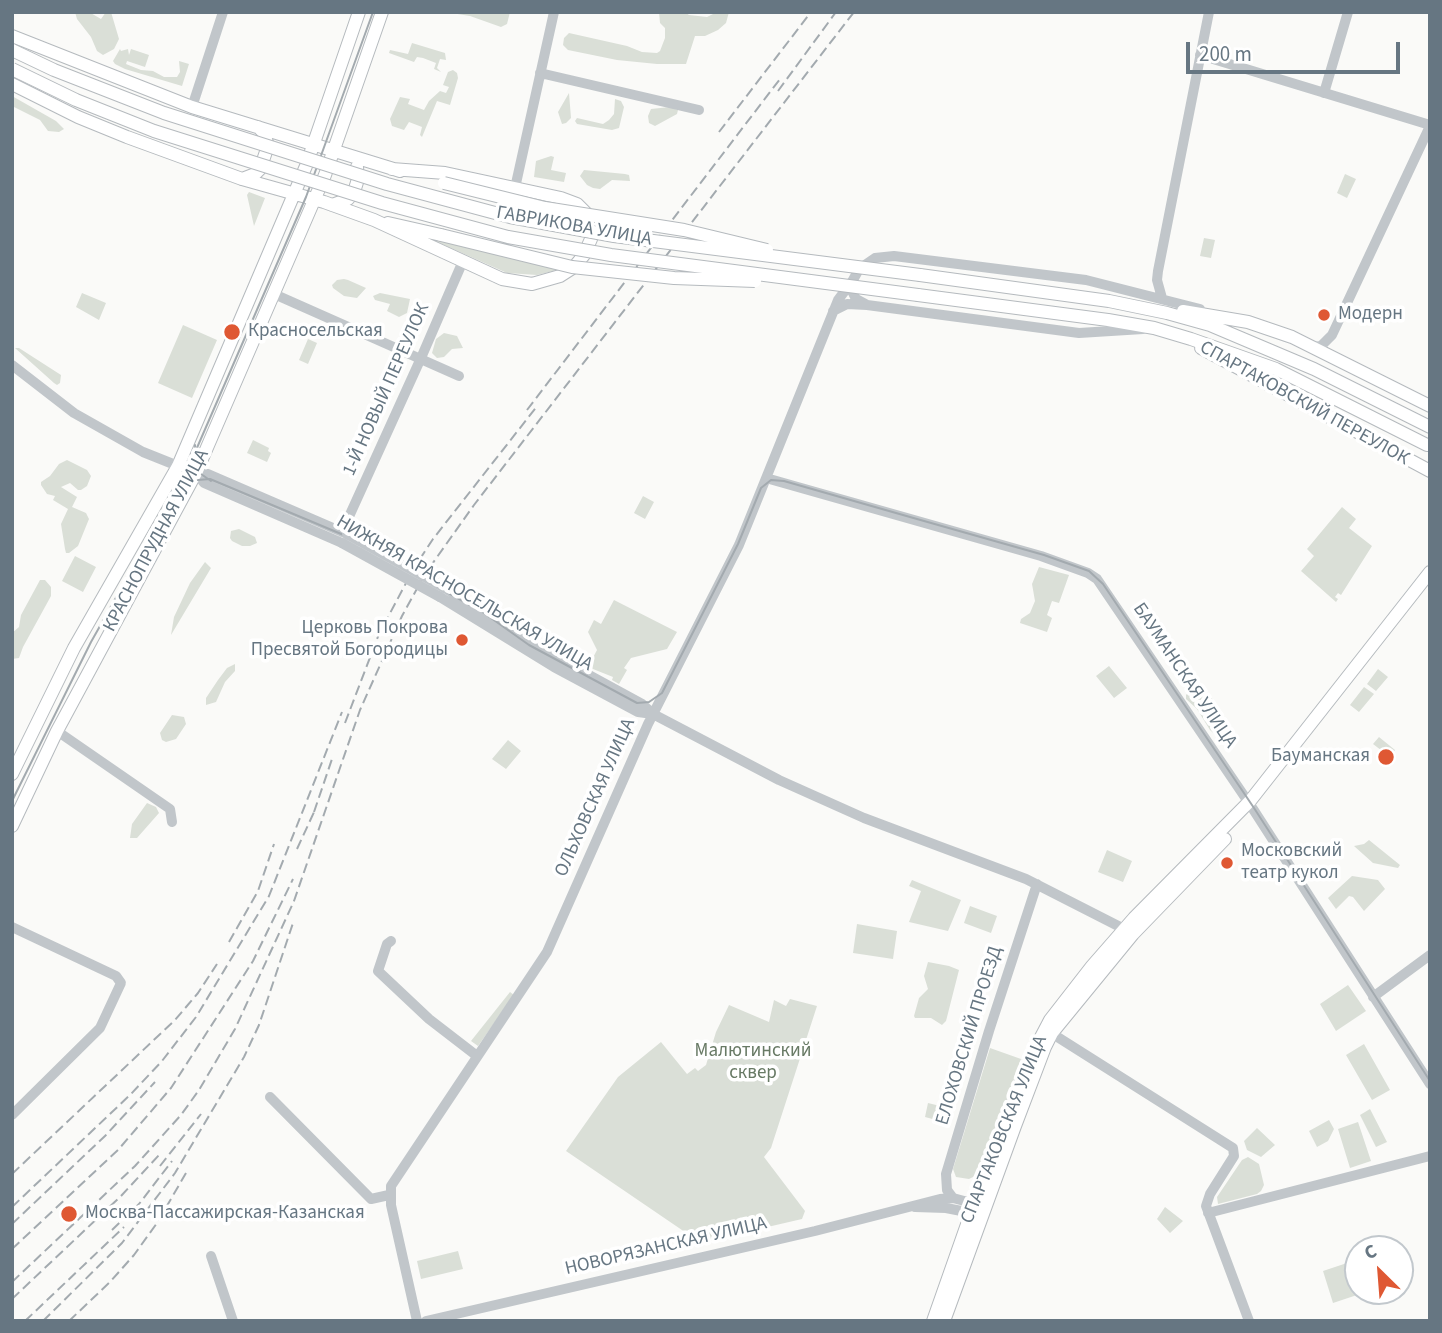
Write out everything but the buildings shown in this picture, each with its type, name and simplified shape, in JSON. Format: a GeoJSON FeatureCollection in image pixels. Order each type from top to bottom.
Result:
{"type":"FeatureCollection","features":[{"type":"Feature","properties":{"kind":"main road","name":"КРАСНОПРУДНАЯ УЛИЦА"},"geometry":{"type":"LineString","coordinates":[[12,774],[74,648],[178,466],[306,166],[359,12]]}},
{"type":"Feature","properties":{"kind":"main road","name":"КРАСНОПРУДНАЯ УЛИЦА"},"geometry":{"type":"LineString","coordinates":[[12,826],[57,731],[196,473],[325,174],[382,12]]}},
{"type":"Feature","properties":{"kind":"main road"},"geometry":{"type":"LineString","coordinates":[[12,36],[192,107],[389,168],[545,208],[695,233],[825,264]]}},
{"type":"Feature","properties":{"kind":"main road","name":"ГАВРИКОВА УЛИЦА"},"geometry":{"type":"LineString","coordinates":[[12,50],[54,70],[163,113],[387,184],[498,214],[614,236],[1110,301],[1163,303],[1209,326],[1334,378],[1430,428]]}},
{"type":"Feature","properties":{"kind":"main road","name":"ГАВРИКОВА УЛИЦА"},"geometry":{"type":"LineString","coordinates":[[12,69],[76,100],[154,131],[382,203],[470,227],[545,244],[825,284],[1108,320],[1180,335]]}},
{"type":"Feature","properties":{"kind":"main road"},"geometry":{"type":"LineString","coordinates":[[12,84],[78,117],[242,179],[372,219],[502,279],[532,284],[560,276],[574,267],[584,256],[591,239],[592,226],[586,213],[577,204],[561,198],[445,173],[389,168],[370,176],[363,187],[362,201],[372,219],[572,267],[674,278],[825,284]]}},
{"type":"Feature","properties":{"kind":"main road"},"geometry":{"type":"LineString","coordinates":[[242,179],[256,174],[260,169],[268,146],[264,133],[258,127]]}},
{"type":"Feature","properties":{"kind":"main road"},"geometry":{"type":"LineString","coordinates":[[269,187],[265,182],[263,170],[271,146],[276,141],[289,137]]}},
{"type":"Feature","properties":{"kind":"main road"},"geometry":{"type":"LineString","coordinates":[[332,205],[348,199],[357,186],[359,172],[349,156]]}},
{"type":"Feature","properties":{"kind":"main road","name":"СПАРТАКОВСКИЙ ПЕРЕУЛОК"},"geometry":{"type":"LineString","coordinates":[[1110,301],[1248,322],[1314,347],[1430,406]]}},
{"type":"Feature","properties":{"kind":"main road"},"geometry":{"type":"LineString","coordinates":[[1180,335],[1276,369],[1427,445]]}},
{"type":"Feature","properties":{"kind":"main road","name":"СПАРТАКОВСКИЙ ПЕРЕУЛОК"},"geometry":{"type":"LineString","coordinates":[[1180,335],[1427,470]]}},
{"type":"Feature","properties":{"kind":"main road"},"geometry":{"type":"LineString","coordinates":[[178,466],[196,473]]}},
{"type":"Feature","properties":{"kind":"main road"},"geometry":{"type":"LineString","coordinates":[[1251,806],[1430,572]]}},
{"type":"Feature","properties":{"kind":"main road"},"geometry":{"type":"LineString","coordinates":[[1251,806],[1430,585]]}},
{"type":"Feature","properties":{"kind":"main road","name":"СПАРТАКОВСКАЯ УЛИЦА"},"geometry":{"type":"LineString","coordinates":[[933,1321],[976,1209],[1045,1046],[1048,1031],[1129,932],[1251,806]]}},
{"type":"Feature","properties":{"kind":"main road","name":"СПАРТАКОВСКАЯ УЛИЦА"},"geometry":{"type":"LineString","coordinates":[[944,1321],[976,1209]]}},
{"type":"Feature","properties":{"kind":"street"},"geometry":{"type":"LineString","coordinates":[[192,107],[223,12]]}},
{"type":"Feature","properties":{"kind":"street"},"geometry":{"type":"LineString","coordinates":[[515,188],[554,12]]}},
{"type":"Feature","properties":{"kind":"street"},"geometry":{"type":"LineString","coordinates":[[1163,303],[1157,279],[1158,271],[1209,12]]}},
{"type":"Feature","properties":{"kind":"street"},"geometry":{"type":"LineString","coordinates":[[1324,93],[1348,12]]}},
{"type":"Feature","properties":{"kind":"street"},"geometry":{"type":"LineString","coordinates":[[1200,55],[1430,125],[1332,335],[1321,346],[1314,347]]}},
{"type":"Feature","properties":{"kind":"street"},"geometry":{"type":"LineString","coordinates":[[540,73],[699,110]]}},
{"type":"Feature","properties":{"kind":"street","name":"ОЛЬХОВСКАЯ УЛИЦА"},"geometry":{"type":"LineString","coordinates":[[390,1195],[395,1177],[547,952],[653,714],[734,555],[838,300],[859,269],[869,260],[894,256],[1086,279],[1163,303]]}},
{"type":"Feature","properties":{"kind":"street","name":"1-Й НОВЫЙ ПЕРЕУЛОК"},"geometry":{"type":"LineString","coordinates":[[344,536],[463,261]]}},
{"type":"Feature","properties":{"kind":"street"},"geometry":{"type":"LineString","coordinates":[[853,280],[856,299],[866,304]]}},
{"type":"Feature","properties":{"kind":"street"},"geometry":{"type":"LineString","coordinates":[[274,294],[459,376]]}},
{"type":"Feature","properties":{"kind":"street"},"geometry":{"type":"LineString","coordinates":[[1163,303],[1193,313],[1242,338]]}},
{"type":"Feature","properties":{"kind":"street"},"geometry":{"type":"LineString","coordinates":[[1163,303],[1248,322]]}},
{"type":"Feature","properties":{"kind":"street"},"geometry":{"type":"LineString","coordinates":[[833,311],[847,304],[866,304],[1079,334],[1154,328]]}},
{"type":"Feature","properties":{"kind":"street"},"geometry":{"type":"LineString","coordinates":[[12,365],[83,419],[144,452],[178,466]]}},
{"type":"Feature","properties":{"kind":"street","name":"НИЖНЯЯ КРАСНОСЕЛЬСКАЯ УЛИЦА"},"geometry":{"type":"LineString","coordinates":[[196,473],[204,483],[344,536],[642,704],[653,714],[814,797],[1037,884],[1129,932]]}},
{"type":"Feature","properties":{"kind":"street","name":"БАУМАНСКАЯ УЛИЦА"},"geometry":{"type":"LineString","coordinates":[[766,478],[1000,544],[1088,573],[1102,585],[1251,806],[1430,1084]]}},
{"type":"Feature","properties":{"kind":"street"},"geometry":{"type":"LineString","coordinates":[[57,731],[170,809],[172,822]]}},
{"type":"Feature","properties":{"kind":"street","name":"ЕЛОХОВСКИЙ ПРОЕЗД"},"geometry":{"type":"LineString","coordinates":[[953,1198],[947,1190],[946,1174],[1037,884]]}},
{"type":"Feature","properties":{"kind":"street"},"geometry":{"type":"LineString","coordinates":[[12,927],[116,976],[120,979],[121,987],[100,1028],[12,1115]]}},
{"type":"Feature","properties":{"kind":"street"},"geometry":{"type":"LineString","coordinates":[[391,941],[387,944],[378,971],[420,1012],[477,1056]]}},
{"type":"Feature","properties":{"kind":"street"},"geometry":{"type":"LineString","coordinates":[[1373,997],[1430,955]]}},
{"type":"Feature","properties":{"kind":"street"},"geometry":{"type":"LineString","coordinates":[[1048,1031],[1233,1148],[1234,1156],[1210,1194],[1207,1209],[1249,1321]]}},
{"type":"Feature","properties":{"kind":"street"},"geometry":{"type":"LineString","coordinates":[[270,1097],[371,1199],[390,1195],[417,1321]]}},
{"type":"Feature","properties":{"kind":"street"},"geometry":{"type":"LineString","coordinates":[[1207,1209],[1430,1156]]}},
{"type":"Feature","properties":{"kind":"street","name":"НОВОРЯЗАНСКАЯ УЛИЦА"},"geometry":{"type":"LineString","coordinates":[[426,1321],[940,1199],[953,1198],[976,1209]]}},
{"type":"Feature","properties":{"kind":"street","name":"НОВОРЯЗАНСКАЯ УЛИЦА"},"geometry":{"type":"LineString","coordinates":[[915,1207],[976,1209]]}},
{"type":"Feature","properties":{"kind":"street"},"geometry":{"type":"LineString","coordinates":[[211,1256],[233,1321]]}},
{"type":"Feature","properties":{"kind":"green space"},"geometry":{"type":"Polygon","coordinates":[[[75,12],[89,12],[101,19],[106,12],[111,12],[119,39],[114,49],[103,55],[97,51],[75,12]]]}},
{"type":"Feature","properties":{"kind":"green space"},"geometry":{"type":"Polygon","coordinates":[[[445,12],[510,12],[507,24],[501,27],[470,16],[445,12]]]}},
{"type":"Feature","properties":{"kind":"green space"},"geometry":{"type":"Polygon","coordinates":[[[659,12],[685,12],[707,17],[717,12],[729,12],[726,23],[718,30],[705,36],[695,36],[686,64],[617,60],[568,50],[563,45],[564,38],[569,33],[642,52],[657,53],[665,38],[665,28],[660,23],[659,12]]]}},
{"type":"Feature","properties":{"kind":"green space"},"geometry":{"type":"Polygon","coordinates":[[[412,43],[445,53],[446,60],[440,59],[437,68],[441,72],[434,69],[436,63],[423,58],[417,57],[414,62],[389,53],[390,50],[408,54],[412,43]]]}},
{"type":"Feature","properties":{"kind":"green space"},"geometry":{"type":"Polygon","coordinates":[[[120,49],[128,49],[129,55],[131,49],[149,55],[145,67],[127,61],[126,64],[153,71],[164,77],[177,77],[180,72],[179,61],[189,64],[182,86],[115,64],[113,61],[120,49]]]}},
{"type":"Feature","properties":{"kind":"green space"},"geometry":{"type":"Polygon","coordinates":[[[453,70],[458,78],[450,105],[437,101],[422,137],[422,127],[409,122],[404,130],[392,126],[390,119],[400,97],[410,99],[408,104],[424,110],[440,91],[446,93],[449,87],[443,85],[448,72],[453,70]]]}},
{"type":"Feature","properties":{"kind":"green space"},"geometry":{"type":"Polygon","coordinates":[[[569,93],[571,118],[562,124],[558,112],[569,93]]]}},
{"type":"Feature","properties":{"kind":"green space"},"geometry":{"type":"Polygon","coordinates":[[[12,96],[56,121],[64,129],[59,132],[48,131],[40,120],[12,106],[12,96]]]}},
{"type":"Feature","properties":{"kind":"green space"},"geometry":{"type":"Polygon","coordinates":[[[615,99],[621,101],[624,107],[619,128],[612,130],[577,124],[575,121],[577,118],[603,124],[614,114],[615,99]]]}},
{"type":"Feature","properties":{"kind":"green space"},"geometry":{"type":"Polygon","coordinates":[[[670,107],[678,110],[677,114],[655,126],[649,123],[651,109],[670,107]]]}},
{"type":"Feature","properties":{"kind":"green space"},"geometry":{"type":"Polygon","coordinates":[[[554,157],[551,170],[566,173],[564,182],[534,177],[536,161],[554,157]]]}},
{"type":"Feature","properties":{"kind":"green space"},"geometry":{"type":"Polygon","coordinates":[[[584,170],[625,174],[629,175],[630,181],[612,180],[600,189],[593,188],[580,176],[584,170]]]}},
{"type":"Feature","properties":{"kind":"green space"},"geometry":{"type":"Polygon","coordinates":[[[1345,174],[1356,179],[1347,198],[1337,193],[1345,174]]]}},
{"type":"Feature","properties":{"kind":"green space"},"geometry":{"type":"Polygon","coordinates":[[[249,192],[265,198],[254,226],[247,195],[249,192]]]}},
{"type":"Feature","properties":{"kind":"green space"},"geometry":{"type":"Polygon","coordinates":[[[406,228],[557,270],[537,275],[507,273],[406,228]]]}},
{"type":"Feature","properties":{"kind":"green space"},"geometry":{"type":"Polygon","coordinates":[[[1204,238],[1215,240],[1211,258],[1200,256],[1204,238]]]}},
{"type":"Feature","properties":{"kind":"green space"},"geometry":{"type":"Polygon","coordinates":[[[344,279],[366,288],[357,298],[344,296],[332,285],[337,280],[344,279]]]}},
{"type":"Feature","properties":{"kind":"green space"},"geometry":{"type":"Polygon","coordinates":[[[82,293],[106,303],[99,320],[76,307],[82,293]]]}},
{"type":"Feature","properties":{"kind":"green space"},"geometry":{"type":"Polygon","coordinates":[[[380,293],[410,299],[407,313],[399,317],[387,311],[390,304],[375,300],[373,296],[380,293]]]}},
{"type":"Feature","properties":{"kind":"green space"},"geometry":{"type":"Polygon","coordinates":[[[183,325],[217,340],[192,398],[158,383],[183,325]]]}},
{"type":"Feature","properties":{"kind":"green space"},"geometry":{"type":"Polygon","coordinates":[[[444,333],[457,336],[463,348],[452,349],[444,357],[437,358],[432,353],[436,339],[444,333]]]}},
{"type":"Feature","properties":{"kind":"green space"},"geometry":{"type":"Polygon","coordinates":[[[308,339],[317,343],[308,364],[299,360],[308,339]]]}},
{"type":"Feature","properties":{"kind":"green space"},"geometry":{"type":"Polygon","coordinates":[[[15,348],[61,375],[60,383],[54,383],[15,348]]]}},
{"type":"Feature","properties":{"kind":"green space"},"geometry":{"type":"Polygon","coordinates":[[[253,440],[269,448],[271,453],[267,462],[247,453],[253,440]]]}},
{"type":"Feature","properties":{"kind":"green space"},"geometry":{"type":"Polygon","coordinates":[[[67,460],[87,470],[91,476],[87,486],[81,490],[70,483],[61,487],[77,497],[72,507],[86,513],[89,519],[78,546],[69,553],[66,553],[61,524],[68,509],[53,500],[55,496],[47,494],[41,485],[59,464],[67,460]]]}},
{"type":"Feature","properties":{"kind":"green space"},"geometry":{"type":"Polygon","coordinates":[[[643,496],[654,502],[645,519],[634,513],[643,496]]]}},
{"type":"Feature","properties":{"kind":"green space"},"geometry":{"type":"Polygon","coordinates":[[[1342,507],[1356,519],[1349,528],[1372,546],[1341,595],[1338,593],[1335,597],[1338,599],[1336,602],[1301,571],[1314,556],[1307,549],[1342,507]]]}},
{"type":"Feature","properties":{"kind":"green space"},"geometry":{"type":"Polygon","coordinates":[[[239,529],[255,537],[257,543],[242,546],[232,541],[231,531],[239,529]]]}},
{"type":"Feature","properties":{"kind":"green space"},"geometry":{"type":"Polygon","coordinates":[[[75,556],[96,567],[83,592],[62,581],[75,556]]]}},
{"type":"Feature","properties":{"kind":"green space"},"geometry":{"type":"Polygon","coordinates":[[[205,562],[211,568],[171,635],[174,617],[190,583],[205,562]]]}},
{"type":"Feature","properties":{"kind":"green space"},"geometry":{"type":"Polygon","coordinates":[[[1039,567],[1069,575],[1059,603],[1052,601],[1047,615],[1052,618],[1047,632],[1020,623],[1021,619],[1030,613],[1035,601],[1032,584],[1039,567]]]}},
{"type":"Feature","properties":{"kind":"green space"},"geometry":{"type":"Polygon","coordinates":[[[40,580],[45,580],[51,587],[51,596],[19,658],[12,659],[12,633],[19,627],[21,615],[40,580]]]}},
{"type":"Feature","properties":{"kind":"green space"},"geometry":{"type":"Polygon","coordinates":[[[614,600],[677,632],[667,649],[631,658],[624,668],[627,670],[619,684],[612,680],[613,677],[588,667],[597,650],[588,632],[594,620],[601,624],[614,600]]]}},
{"type":"Feature","properties":{"kind":"green space"},"geometry":{"type":"Polygon","coordinates":[[[235,664],[235,671],[225,682],[216,702],[206,705],[206,698],[218,680],[227,668],[235,664]]]}},
{"type":"Feature","properties":{"kind":"green space"},"geometry":{"type":"Polygon","coordinates":[[[1109,666],[1127,688],[1114,698],[1096,676],[1109,666]]]}},
{"type":"Feature","properties":{"kind":"green space"},"geometry":{"type":"Polygon","coordinates":[[[1378,669],[1388,677],[1376,691],[1367,684],[1378,669]]]}},
{"type":"Feature","properties":{"kind":"green space"},"geometry":{"type":"Polygon","coordinates":[[[1200,684],[1230,726],[1230,729],[1218,737],[1186,699],[1193,687],[1200,684]]]}},
{"type":"Feature","properties":{"kind":"green space"},"geometry":{"type":"Polygon","coordinates":[[[1364,687],[1374,694],[1359,712],[1350,705],[1364,687]]]}},
{"type":"Feature","properties":{"kind":"green space"},"geometry":{"type":"Polygon","coordinates":[[[172,715],[184,717],[186,724],[176,739],[166,742],[162,740],[160,733],[172,715]]]}},
{"type":"Feature","properties":{"kind":"green space"},"geometry":{"type":"Polygon","coordinates":[[[1379,737],[1395,750],[1390,757],[1373,744],[1379,737]]]}},
{"type":"Feature","properties":{"kind":"green space"},"geometry":{"type":"Polygon","coordinates":[[[508,740],[521,751],[506,769],[492,759],[508,740]]]}},
{"type":"Feature","properties":{"kind":"green space"},"geometry":{"type":"Polygon","coordinates":[[[147,803],[156,807],[159,813],[137,838],[130,838],[132,824],[147,803]]]}},
{"type":"Feature","properties":{"kind":"green space"},"geometry":{"type":"Polygon","coordinates":[[[1369,840],[1400,865],[1398,868],[1373,863],[1354,846],[1369,840]]]}},
{"type":"Feature","properties":{"kind":"green space"},"geometry":{"type":"Polygon","coordinates":[[[1107,850],[1132,861],[1123,882],[1098,872],[1107,850]]]}},
{"type":"Feature","properties":{"kind":"green space"},"geometry":{"type":"Polygon","coordinates":[[[1352,876],[1378,880],[1385,889],[1364,911],[1353,897],[1349,896],[1336,909],[1328,898],[1352,876]]]}},
{"type":"Feature","properties":{"kind":"green space"},"geometry":{"type":"Polygon","coordinates":[[[912,880],[961,900],[948,931],[909,922],[921,891],[909,886],[912,880]]]}},
{"type":"Feature","properties":{"kind":"green space"},"geometry":{"type":"Polygon","coordinates":[[[970,906],[997,916],[991,933],[964,923],[970,906]]]}},
{"type":"Feature","properties":{"kind":"green space"},"geometry":{"type":"Polygon","coordinates":[[[857,924],[897,931],[893,959],[853,953],[857,924]]]}},
{"type":"Feature","properties":{"kind":"green space"},"geometry":{"type":"Polygon","coordinates":[[[928,962],[959,970],[946,1021],[942,1025],[931,1018],[914,1016],[919,998],[928,989],[924,976],[928,962]]]}},
{"type":"Feature","properties":{"kind":"green space"},"geometry":{"type":"Polygon","coordinates":[[[1348,985],[1366,1011],[1336,1031],[1320,1004],[1348,985]]]}},
{"type":"Feature","properties":{"kind":"green space"},"geometry":{"type":"Polygon","coordinates":[[[510,992],[514,995],[478,1046],[471,1041],[510,992]]]}},
{"type":"Feature","properties":{"kind":"green space","name":"Малютинский сквер"},"geometry":{"type":"Polygon","coordinates":[[[790,999],[817,1006],[771,1148],[764,1157],[805,1211],[802,1219],[733,1235],[728,1233],[724,1238],[701,1243],[566,1151],[618,1077],[661,1042],[687,1074],[695,1068],[698,1071],[706,1065],[716,1032],[729,1005],[769,1022],[774,1000],[786,1006],[790,999]]]}},
{"type":"Feature","properties":{"kind":"green space"},"geometry":{"type":"Polygon","coordinates":[[[1364,1044],[1390,1090],[1372,1100],[1346,1055],[1364,1044]]]}},
{"type":"Feature","properties":{"kind":"green space"},"geometry":{"type":"Polygon","coordinates":[[[990,1048],[1021,1059],[983,1169],[969,1179],[956,1177],[953,1169],[990,1048]]]}},
{"type":"Feature","properties":{"kind":"green space"},"geometry":{"type":"Polygon","coordinates":[[[928,1103],[944,1107],[940,1121],[925,1117],[928,1103]]]}},
{"type":"Feature","properties":{"kind":"green space"},"geometry":{"type":"Polygon","coordinates":[[[1370,1109],[1387,1142],[1376,1147],[1360,1115],[1370,1109]]]}},
{"type":"Feature","properties":{"kind":"green space"},"geometry":{"type":"Polygon","coordinates":[[[1329,1120],[1334,1129],[1328,1141],[1317,1147],[1309,1131],[1329,1120]]]}},
{"type":"Feature","properties":{"kind":"green space"},"geometry":{"type":"Polygon","coordinates":[[[1358,1122],[1371,1161],[1350,1168],[1338,1129],[1358,1122]]]}},
{"type":"Feature","properties":{"kind":"green space"},"geometry":{"type":"Polygon","coordinates":[[[1257,1128],[1275,1145],[1261,1157],[1247,1150],[1244,1141],[1257,1128]]]}},
{"type":"Feature","properties":{"kind":"green space"},"geometry":{"type":"Polygon","coordinates":[[[1248,1157],[1259,1164],[1264,1185],[1261,1191],[1218,1204],[1217,1197],[1242,1160],[1248,1157]]]}},
{"type":"Feature","properties":{"kind":"green space"},"geometry":{"type":"Polygon","coordinates":[[[1165,1207],[1183,1221],[1170,1233],[1157,1219],[1165,1207]]]}},
{"type":"Feature","properties":{"kind":"green space"},"geometry":{"type":"Polygon","coordinates":[[[458,1251],[463,1269],[421,1279],[417,1261],[458,1251]]]}},
{"type":"Feature","properties":{"kind":"green space"},"geometry":{"type":"Polygon","coordinates":[[[1344,1264],[1344,1299],[1333,1303],[1323,1271],[1344,1264]]]}},
{"type":"Feature","properties":{"kind":"tram line"},"geometry":{"type":"LineString","coordinates":[[193,457],[306,197],[373,12]]}},
{"type":"Feature","properties":{"kind":"tram line"},"geometry":{"type":"LineString","coordinates":[[195,445],[196,466],[201,474],[211,481]]}},
{"type":"Feature","properties":{"kind":"tram line"},"geometry":{"type":"LineString","coordinates":[[170,497],[176,488],[186,481],[210,479],[346,536],[484,613],[529,645],[637,703],[649,702],[662,693],[738,544],[761,488],[771,480],[784,481],[1044,555],[1089,571],[1103,584],[1254,808],[1430,1081]]}},
{"type":"Feature","properties":{"kind":"tram line"},"geometry":{"type":"LineString","coordinates":[[12,801],[91,642],[176,491]]}},
{"type":"Feature","properties":{"kind":"railway"},"geometry":{"type":"LineString","coordinates":[[719,132],[811,12]]}},
{"type":"Feature","properties":{"kind":"railway"},"geometry":{"type":"LineString","coordinates":[[778,91],[836,12]]}},
{"type":"Feature","properties":{"kind":"railway"},"geometry":{"type":"LineString","coordinates":[[12,1282],[135,1166],[181,1115],[199,1090],[235,1029],[294,901],[360,710],[402,616],[425,574],[474,505],[854,12]]}},
{"type":"Feature","properties":{"kind":"railway"},"geometry":{"type":"LineString","coordinates":[[527,410],[780,79]]}},
{"type":"Feature","properties":{"kind":"railway"},"geometry":{"type":"LineString","coordinates":[[345,723],[379,634],[414,568],[433,539],[538,405]]}},
{"type":"Feature","properties":{"kind":"railway"},"geometry":{"type":"LineString","coordinates":[[12,1207],[131,1094],[162,1061],[196,1017],[269,896],[342,712]]}},
{"type":"Feature","properties":{"kind":"railway"},"geometry":{"type":"LineString","coordinates":[[314,812],[332,759]]}},
{"type":"Feature","properties":{"kind":"railway"},"geometry":{"type":"LineString","coordinates":[[297,849],[315,810]]}},
{"type":"Feature","properties":{"kind":"railway"},"geometry":{"type":"LineString","coordinates":[[229,942],[258,891],[274,844]]}},
{"type":"Feature","properties":{"kind":"railway"},"geometry":{"type":"LineString","coordinates":[[12,1249],[118,1150],[171,1088],[253,961],[293,879]]}},
{"type":"Feature","properties":{"kind":"railway"},"geometry":{"type":"LineString","coordinates":[[43,1321],[122,1243],[175,1173],[244,1057],[259,1025],[293,923]]}},
{"type":"Feature","properties":{"kind":"railway"},"geometry":{"type":"LineString","coordinates":[[12,1174],[175,1020],[198,993],[217,964]]}},
{"type":"Feature","properties":{"kind":"railway"},"geometry":{"type":"LineString","coordinates":[[12,1224],[105,1136],[155,1082]]}},
{"type":"Feature","properties":{"kind":"railway"},"geometry":{"type":"LineString","coordinates":[[160,1166],[201,1114]]}},
{"type":"Feature","properties":{"kind":"railway"},"geometry":{"type":"LineString","coordinates":[[12,1299],[121,1196],[160,1154]]}},
{"type":"Feature","properties":{"kind":"railway"},"geometry":{"type":"LineString","coordinates":[[112,1230],[139,1204],[172,1161]]}},
{"type":"Feature","properties":{"kind":"railway"},"geometry":{"type":"LineString","coordinates":[[69,1321],[134,1255],[157,1223],[186,1173]]}},
{"type":"Feature","properties":{"kind":"railway"},"geometry":{"type":"LineString","coordinates":[[25,1321],[124,1227]]}},
{"type":"Feature","properties":{"kind":"place","name":"Модерн"},"geometry":{"type":"Point","coordinates":[1324,315]}},
{"type":"Feature","properties":{"kind":"place","name":"Красносельская"},"geometry":{"type":"Point","coordinates":[232,332]}},
{"type":"Feature","properties":{"kind":"place","name":"Церковь Покрова Пресвятой Богородицы"},"geometry":{"type":"Point","coordinates":[462,640]}},
{"type":"Feature","properties":{"kind":"place","name":"Бауманская"},"geometry":{"type":"Point","coordinates":[1386,757]}},
{"type":"Feature","properties":{"kind":"place","name":"Московский театр кукол"},"geometry":{"type":"Point","coordinates":[1227,863]}},
{"type":"Feature","properties":{"kind":"place","name":"Москва-Пассажирская-Казанская"},"geometry":{"type":"Point","coordinates":[69,1214]}}]}
